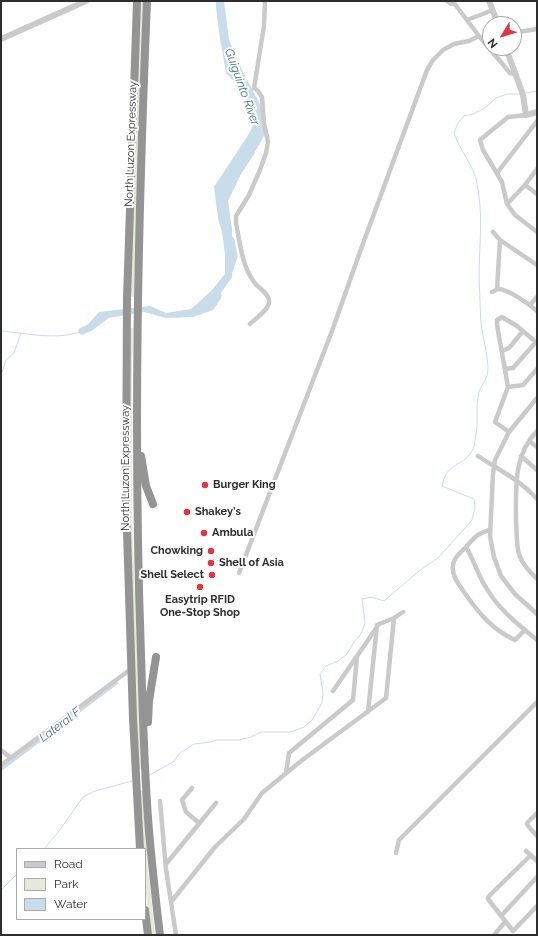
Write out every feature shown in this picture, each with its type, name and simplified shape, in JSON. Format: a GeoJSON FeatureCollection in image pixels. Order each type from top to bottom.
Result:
{"type":"FeatureCollection","features":[{"type":"Feature","properties":{"kind":"highway","name":"North Luzon Expressway"},"geometry":{"type":"LineString","coordinates":[[137,1],[126,326],[126,500],[131,669],[140,848]]}},
{"type":"Feature","properties":{"kind":"highway","name":"North Luzon Expressway"},"geometry":{"type":"LineString","coordinates":[[147,1],[137,298],[137,512],[149,840],[160,935]]}},
{"type":"Feature","properties":{"kind":"highway"},"geometry":{"type":"LineString","coordinates":[[137,383],[141,458],[146,486],[152,504]]}},
{"type":"Feature","properties":{"kind":"highway"},"geometry":{"type":"LineString","coordinates":[[146,769],[149,706],[156,657]]}},
{"type":"Feature","properties":{"kind":"highway"},"geometry":{"type":"LineString","coordinates":[[146,918],[148,935]]}},
{"type":"Feature","properties":{"kind":"street"},"geometry":{"type":"LineString","coordinates":[[1,39],[86,1]]}},
{"type":"Feature","properties":{"kind":"street"},"geometry":{"type":"LineString","coordinates":[[250,324],[265,310],[270,302],[268,297],[254,282],[245,266],[236,223],[236,216],[249,194],[260,170],[268,142],[264,124],[262,98],[258,91],[254,88],[264,26],[265,1]]}},
{"type":"Feature","properties":{"kind":"street"},"geometry":{"type":"LineString","coordinates":[[447,1],[451,4],[456,2],[479,36],[510,73],[516,74]]}},
{"type":"Feature","properties":{"kind":"street"},"geometry":{"type":"LineString","coordinates":[[489,1],[495,16]]}},
{"type":"Feature","properties":{"kind":"street"},"geometry":{"type":"LineString","coordinates":[[467,20],[493,10]]}},
{"type":"Feature","properties":{"kind":"street"},"geometry":{"type":"LineString","coordinates":[[522,31],[537,29]]}},
{"type":"Feature","properties":{"kind":"street"},"geometry":{"type":"LineString","coordinates":[[239,573],[332,331],[427,70],[442,50],[454,44],[469,41],[479,36]]}},
{"type":"Feature","properties":{"kind":"street"},"geometry":{"type":"LineString","coordinates":[[509,56],[521,88],[526,115]]}},
{"type":"Feature","properties":{"kind":"street"},"geometry":{"type":"LineString","coordinates":[[537,112],[508,117],[480,140],[483,150],[502,182],[507,204],[515,215],[537,232]]}},
{"type":"Feature","properties":{"kind":"street"},"geometry":{"type":"LineString","coordinates":[[497,173],[537,121]]}},
{"type":"Feature","properties":{"kind":"street"},"geometry":{"type":"LineString","coordinates":[[507,204],[525,185],[537,169]]}},
{"type":"Feature","properties":{"kind":"street"},"geometry":{"type":"LineString","coordinates":[[525,185],[537,194]]}},
{"type":"Feature","properties":{"kind":"street"},"geometry":{"type":"LineString","coordinates":[[493,232],[500,240],[537,265]]}},
{"type":"Feature","properties":{"kind":"street"},"geometry":{"type":"LineString","coordinates":[[497,289],[500,240]]}},
{"type":"Feature","properties":{"kind":"street"},"geometry":{"type":"LineString","coordinates":[[492,292],[497,289],[507,291],[537,311]]}},
{"type":"Feature","properties":{"kind":"street"},"geometry":{"type":"LineString","coordinates":[[530,306],[537,297]]}},
{"type":"Feature","properties":{"kind":"street"},"geometry":{"type":"LineString","coordinates":[[505,369],[513,368],[537,343],[523,331],[502,317],[497,320],[497,325],[508,387],[495,422],[508,432]]}},
{"type":"Feature","properties":{"kind":"street"},"geometry":{"type":"LineString","coordinates":[[502,351],[509,348],[523,331]]}},
{"type":"Feature","properties":{"kind":"street"},"geometry":{"type":"LineString","coordinates":[[508,387],[524,385],[537,369]]}},
{"type":"Feature","properties":{"kind":"street"},"geometry":{"type":"LineString","coordinates":[[537,398],[508,432],[495,460],[492,474],[490,530],[494,556],[501,576],[515,594],[537,614]]}},
{"type":"Feature","properties":{"kind":"street"},"geometry":{"type":"LineString","coordinates":[[537,431],[529,441],[521,456],[516,479],[517,537],[519,554],[526,568],[537,579]]}},
{"type":"Feature","properties":{"kind":"street"},"geometry":{"type":"LineString","coordinates":[[529,441],[537,447]]}},
{"type":"Feature","properties":{"kind":"street"},"geometry":{"type":"LineString","coordinates":[[478,456],[516,479],[537,499]]}},
{"type":"Feature","properties":{"kind":"street"},"geometry":{"type":"LineString","coordinates":[[521,456],[537,470]]}},
{"type":"Feature","properties":{"kind":"street"},"geometry":{"type":"LineString","coordinates":[[490,530],[477,535],[455,559],[452,570],[457,582],[488,622],[513,639],[516,639],[525,630]]}},
{"type":"Feature","properties":{"kind":"street"},"geometry":{"type":"LineString","coordinates":[[466,547],[492,598],[504,612],[537,640]]}},
{"type":"Feature","properties":{"kind":"street"},"geometry":{"type":"LineString","coordinates":[[333,691],[378,625],[403,612]]}},
{"type":"Feature","properties":{"kind":"street"},"geometry":{"type":"LineString","coordinates":[[171,902],[215,847],[244,819],[262,793],[286,773],[386,698],[394,618]]}},
{"type":"Feature","properties":{"kind":"street"},"geometry":{"type":"LineString","coordinates":[[368,712],[378,625]]}},
{"type":"Feature","properties":{"kind":"street"},"geometry":{"type":"LineString","coordinates":[[286,773],[289,753],[353,700],[357,657]]}},
{"type":"Feature","properties":{"kind":"street"},"geometry":{"type":"LineString","coordinates":[[1,765],[131,669]]}},
{"type":"Feature","properties":{"kind":"street"},"geometry":{"type":"LineString","coordinates":[[396,853],[400,840],[537,702]]}},
{"type":"Feature","properties":{"kind":"street"},"geometry":{"type":"LineString","coordinates":[[1,750],[11,758]]}},
{"type":"Feature","properties":{"kind":"street"},"geometry":{"type":"LineString","coordinates":[[192,788],[182,800],[186,812],[199,823]]}},
{"type":"Feature","properties":{"kind":"street"},"geometry":{"type":"LineString","coordinates":[[160,801],[166,864],[176,935]]}},
{"type":"Feature","properties":{"kind":"street"},"geometry":{"type":"LineString","coordinates":[[166,864],[216,803]]}},
{"type":"Feature","properties":{"kind":"street"},"geometry":{"type":"LineString","coordinates":[[537,813],[527,824],[537,836]]}},
{"type":"Feature","properties":{"kind":"street"},"geometry":{"type":"LineString","coordinates":[[526,851],[537,861]]}},
{"type":"Feature","properties":{"kind":"street"},"geometry":{"type":"LineString","coordinates":[[531,856],[489,896],[488,899],[513,933],[537,906]]}},
{"type":"Feature","properties":{"kind":"street"},"geometry":{"type":"LineString","coordinates":[[501,916],[537,876]]}},
{"type":"Feature","properties":{"kind":"street"},"geometry":{"type":"LineString","coordinates":[[494,935],[506,922]]}},
{"type":"Feature","properties":{"kind":"green space"},"geometry":{"type":"Polygon","coordinates":[[[140,1],[144,1],[137,165],[134,297],[130,296],[140,1]]]}},
{"type":"Feature","properties":{"kind":"green space"},"geometry":{"type":"Polygon","coordinates":[[[130,328],[134,328],[132,366],[132,511],[141,769],[138,770],[129,563],[130,328]]]}},
{"type":"Feature","properties":{"kind":"green space"},"geometry":{"type":"Polygon","coordinates":[[[138,791],[143,791],[148,869],[155,935],[150,935],[146,893],[146,848],[142,848],[138,791]]]}},
{"type":"Feature","properties":{"kind":"water"},"geometry":{"type":"Polygon","coordinates":[[[216,1],[224,1],[229,40],[242,70],[260,104],[267,130],[240,176],[228,201],[232,229],[232,277],[214,303],[194,317],[166,318],[144,312],[96,320],[82,331],[99,312],[150,306],[166,313],[191,309],[211,291],[225,274],[225,254],[214,187],[247,137],[255,122],[242,90],[226,73],[216,1]]]}},
{"type":"Feature","properties":{"kind":"waterway"},"geometry":{"type":"LineString","coordinates":[[526,93],[537,91]]}},
{"type":"Feature","properties":{"kind":"waterway"},"geometry":{"type":"LineString","coordinates":[[148,776],[173,762],[180,753],[194,744],[216,740],[239,740],[251,737],[261,732],[291,732],[304,727],[312,720],[322,703],[323,693],[320,674],[326,666],[338,661],[347,654],[361,634],[365,623],[362,599],[371,597],[384,601],[419,571],[439,557],[472,520],[475,508],[474,499],[442,486],[447,472],[464,460],[472,451],[475,444],[479,392],[488,372],[482,330],[479,279],[480,203],[474,173],[454,133],[458,123],[464,116],[473,114],[485,108],[496,98],[507,94],[521,94]]}},
{"type":"Feature","properties":{"kind":"waterway","name":"Guiguinto River"},"geometry":{"type":"LineString","coordinates":[[230,269],[234,256],[231,240]]}},
{"type":"Feature","properties":{"kind":"waterway","name":"Guiguinto River"},"geometry":{"type":"LineString","coordinates":[[197,312],[211,307],[218,296]]}},
{"type":"Feature","properties":{"kind":"waterway","name":"Guiguinto River"},"geometry":{"type":"LineString","coordinates":[[82,331],[91,327],[107,315]]}},
{"type":"Feature","properties":{"kind":"waterway"},"geometry":{"type":"LineString","coordinates":[[1,331],[53,336],[63,336],[82,331]]}},
{"type":"Feature","properties":{"kind":"waterway"},"geometry":{"type":"LineString","coordinates":[[1,375],[6,360],[14,353],[21,333]]}},
{"type":"Feature","properties":{"kind":"waterway","name":"Lateral F"},"geometry":{"type":"LineString","coordinates":[[1,769],[116,683]]}},
{"type":"Feature","properties":{"kind":"waterway"},"geometry":{"type":"LineString","coordinates":[[45,848],[83,797],[95,791],[132,781]]}},
{"type":"Feature","properties":{"kind":"waterway"},"geometry":{"type":"LineString","coordinates":[[1,890],[16,875]]}},
{"type":"Feature","properties":{"kind":"place","name":"Burger King"},"geometry":{"type":"Point","coordinates":[205,485]}},
{"type":"Feature","properties":{"kind":"place","name":"Shakey's"},"geometry":{"type":"Point","coordinates":[187,512]}},
{"type":"Feature","properties":{"kind":"place","name":"Ambula"},"geometry":{"type":"Point","coordinates":[204,533]}},
{"type":"Feature","properties":{"kind":"place","name":"Chowking"},"geometry":{"type":"Point","coordinates":[211,551]}},
{"type":"Feature","properties":{"kind":"place","name":"Shell of Asia"},"geometry":{"type":"Point","coordinates":[211,563]}},
{"type":"Feature","properties":{"kind":"place","name":"Shell Select"},"geometry":{"type":"Point","coordinates":[212,575]}},
{"type":"Feature","properties":{"kind":"place","name":"Easytrip RFID One-Stop Shop"},"geometry":{"type":"Point","coordinates":[200,587]}}]}
